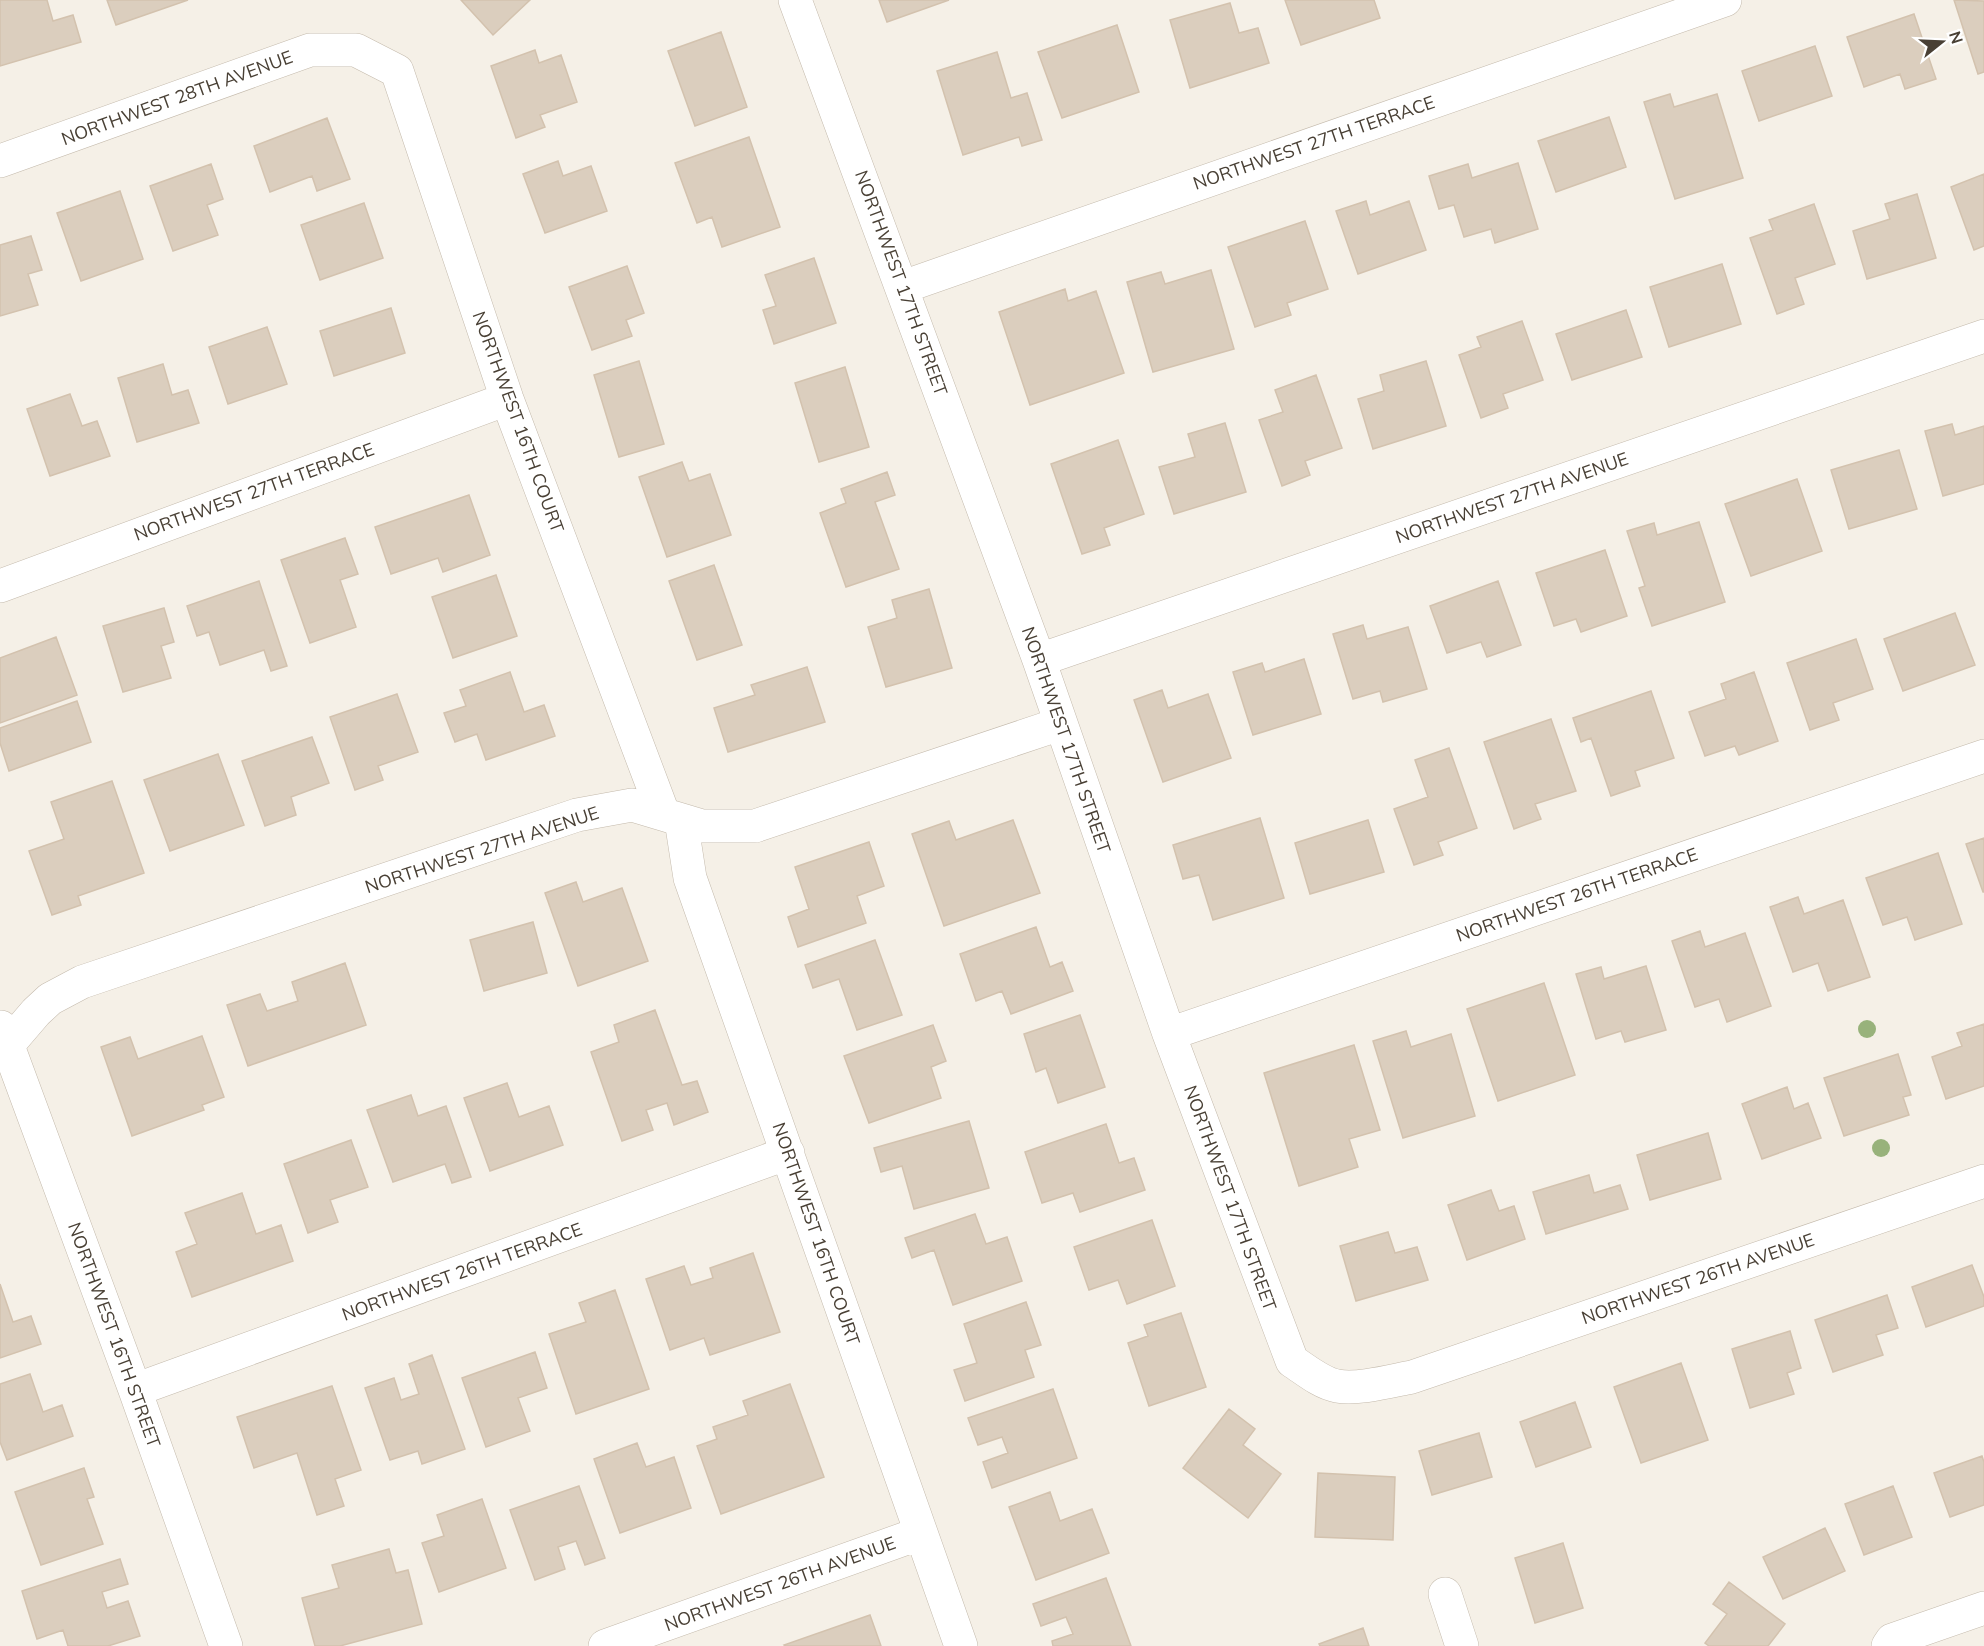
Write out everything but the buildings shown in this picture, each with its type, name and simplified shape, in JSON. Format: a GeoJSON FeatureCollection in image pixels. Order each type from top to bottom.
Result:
{"type":"FeatureCollection","features":[{"type":"Feature","properties":{"kind":"street","name":"NORTHWEST 17TH STREET"},"geometry":{"type":"LineString","coordinates":[[795,0],[1039,660],[1169,1034],[1292,1361],[1319,1379],[1338,1386],[1370,1385],[1412,1377]]}},
{"type":"Feature","properties":{"kind":"street","name":"NORTHWEST 27TH TERRACE"},"geometry":{"type":"LineString","coordinates":[[903,287],[1725,0]]}},
{"type":"Feature","properties":{"kind":"street","name":"NORTHWEST 28TH AVENUE"},"geometry":{"type":"LineString","coordinates":[[0,161],[310,50],[356,50]]}},
{"type":"Feature","properties":{"kind":"street","name":"NORTHWEST 16TH COURT"},"geometry":{"type":"LineString","coordinates":[[356,50],[397,71],[507,399],[672,817],[690,878],[961,1646]]}},
{"type":"Feature","properties":{"kind":"street","name":"NORTHWEST 27TH AVENUE"},"geometry":{"type":"LineString","coordinates":[[1039,660],[1984,336]]}},
{"type":"Feature","properties":{"kind":"street","name":"NORTHWEST 27TH TERRACE"},"geometry":{"type":"LineString","coordinates":[[0,585],[507,399]]}},
{"type":"Feature","properties":{"kind":"street","name":"NORTHWEST 27TH AVENUE"},"geometry":{"type":"LineString","coordinates":[[3,1042],[50,999],[82,982],[577,816],[632,805],[702,826],[755,825],[1060,724]]}},
{"type":"Feature","properties":{"kind":"street","name":"NORTHWEST 26TH TERRACE"},"geometry":{"type":"LineString","coordinates":[[1169,1034],[1984,756]]}},
{"type":"Feature","properties":{"kind":"street","name":"NORTHWEST 16TH STREET"},"geometry":{"type":"LineString","coordinates":[[3,1042],[135,1390],[226,1646]]}},
{"type":"Feature","properties":{"kind":"street","name":"NORTHWEST 26TH TERRACE"},"geometry":{"type":"LineString","coordinates":[[135,1390],[788,1154]]}},
{"type":"Feature","properties":{"kind":"street","name":"NORTHWEST 26TH AVENUE"},"geometry":{"type":"LineString","coordinates":[[1412,1377],[1984,1181]]}},
{"type":"Feature","properties":{"kind":"street","name":"NORTHWEST 26TH AVENUE"},"geometry":{"type":"LineString","coordinates":[[605,1646],[921,1533]]}},
{"type":"Feature","properties":{"kind":"street"},"geometry":{"type":"LineString","coordinates":[[1445,1594],[1462,1646]]}},
{"type":"Feature","properties":{"kind":"street"},"geometry":{"type":"LineString","coordinates":[[1888,1646],[1892,1640],[1984,1608]]}}]}
